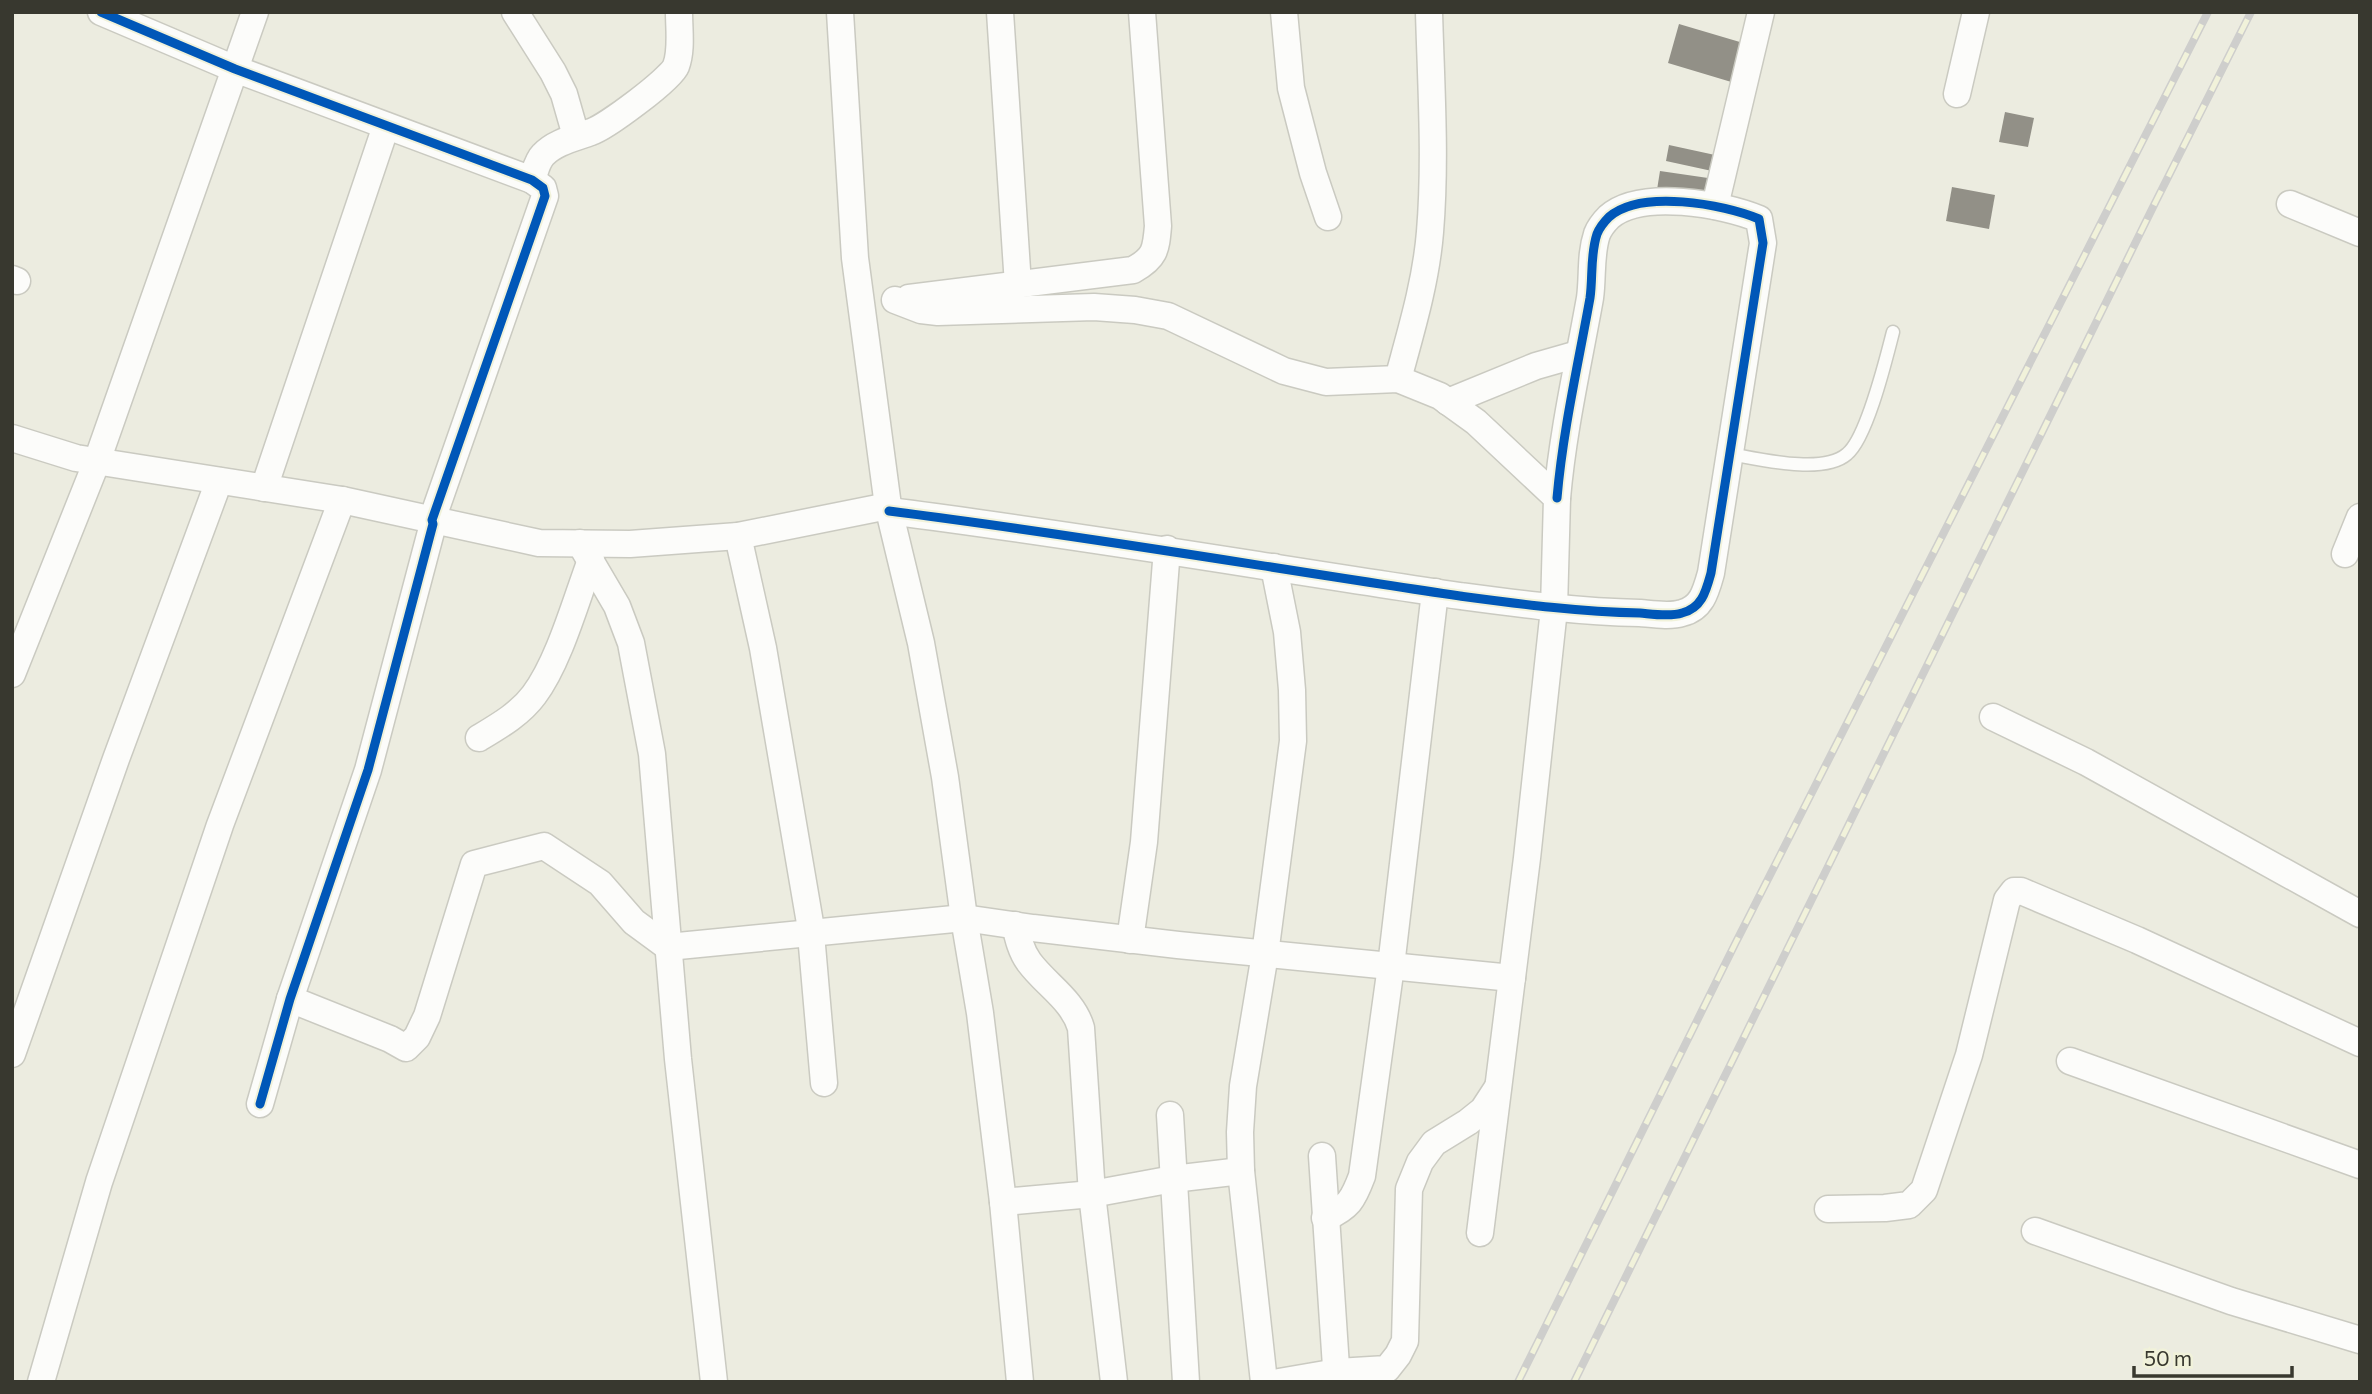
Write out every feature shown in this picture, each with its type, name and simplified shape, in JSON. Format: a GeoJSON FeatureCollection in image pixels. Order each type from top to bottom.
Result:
{"type":"FeatureCollection","features":[{"type":"Feature","properties":{"kind":"street"},"geometry":{"type":"LineString","coordinates":[[101,12],[235,69],[532,180],[543,188],[545,202],[432,520],[368,771],[290,999],[260,1104]]}},
{"type":"Feature","properties":{"kind":"street"},"geometry":{"type":"LineString","coordinates":[[12,674],[97,461],[255,12]]}},
{"type":"Feature","properties":{"kind":"street"},"geometry":{"type":"LineString","coordinates":[[515,12],[564,94],[576,136]]}},
{"type":"Feature","properties":{"kind":"street"},"geometry":{"type":"LineString","coordinates":[[532,180],[541,157],[550,149],[576,136],[594,132],[664,82],[676,68],[680,44],[679,12]]}},
{"type":"Feature","properties":{"kind":"street"},"geometry":{"type":"LineString","coordinates":[[840,12],[855,258],[888,509],[921,643],[945,777],[980,1013],[1003,1202],[1020,1382]]}},
{"type":"Feature","properties":{"kind":"street"},"geometry":{"type":"LineString","coordinates":[[1000,12],[1018,285]]}},
{"type":"Feature","properties":{"kind":"street"},"geometry":{"type":"LineString","coordinates":[[862,302],[1133,270],[1148,262],[1156,248],[1158,226],[1142,12]]}},
{"type":"Feature","properties":{"kind":"street"},"geometry":{"type":"LineString","coordinates":[[1284,12],[1291,88],[1313,173],[1328,217]]}},
{"type":"Feature","properties":{"kind":"street"},"geometry":{"type":"LineString","coordinates":[[1398,379],[1420,299],[1430,233],[1432,123],[1429,12]]}},
{"type":"Feature","properties":{"kind":"street"},"geometry":{"type":"LineString","coordinates":[[1715,206],[1761,12]]}},
{"type":"Feature","properties":{"kind":"street"},"geometry":{"type":"LineString","coordinates":[[1957,94],[1976,12]]}},
{"type":"Feature","properties":{"kind":"street"},"geometry":{"type":"LineString","coordinates":[[264,488],[386,126]]}},
{"type":"Feature","properties":{"kind":"street"},"geometry":{"type":"LineString","coordinates":[[12,438],[76,458],[342,500],[585,552],[629,544],[738,536],[888,509],[1554,609],[1680,614],[1694,608],[1705,595],[1711,573],[1763,243],[1759,219],[1715,206],[1646,203],[1628,206],[1610,216],[1597,231],[1593,248],[1590,295],[1562,446],[1557,498],[1554,609],[1480,1233]]}},
{"type":"Feature","properties":{"kind":"street"},"geometry":{"type":"LineString","coordinates":[[2290,204],[2360,233]]}},
{"type":"Feature","properties":{"kind":"street"},"geometry":{"type":"LineString","coordinates":[[895,300],[920,310],[938,312],[1094,307],[1135,310],[1168,316],[1284,371],[1326,382],[1398,379],[1440,396],[1476,422],[1557,498]]}},
{"type":"Feature","properties":{"kind":"street"},"geometry":{"type":"LineString","coordinates":[[1448,402],[1536,366],[1578,354]]}},
{"type":"Feature","properties":{"kind":"street"},"geometry":{"type":"LineString","coordinates":[[12,1054],[219,481]]}},
{"type":"Feature","properties":{"kind":"street"},"geometry":{"type":"LineString","coordinates":[[41,1382],[99,1182],[215,838],[342,500]]}},
{"type":"Feature","properties":{"kind":"street"},"geometry":{"type":"LineString","coordinates":[[2345,554],[2360,517]]}},
{"type":"Feature","properties":{"kind":"street"},"geometry":{"type":"LineString","coordinates":[[738,536],[764,648],[811,933],[824,1083]]}},
{"type":"Feature","properties":{"kind":"street"},"geometry":{"type":"LineString","coordinates":[[1130,940],[1144,842],[1167,549]]}},
{"type":"Feature","properties":{"kind":"street"},"geometry":{"type":"LineString","coordinates":[[479,738],[511,718],[533,697],[549,672],[585,552]]}},
{"type":"Feature","properties":{"kind":"street"},"geometry":{"type":"LineString","coordinates":[[585,552],[617,606],[631,643],[652,754],[679,1072],[714,1382]]}},
{"type":"Feature","properties":{"kind":"street"},"geometry":{"type":"LineString","coordinates":[[1264,1382],[1241,1171],[1240,1132],[1243,1086],[1265,954],[1293,741],[1287,632],[1274,567]]}},
{"type":"Feature","properties":{"kind":"street"},"geometry":{"type":"LineString","coordinates":[[1325,1218],[1344,1210],[1354,1196],[1362,1176],[1391,966],[1436,592]]}},
{"type":"Feature","properties":{"kind":"street"},"geometry":{"type":"LineString","coordinates":[[1993,717],[2086,762],[2360,914]]}},
{"type":"Feature","properties":{"kind":"street"},"geometry":{"type":"LineString","coordinates":[[290,999],[406,1048],[417,1037],[426,1016],[474,864],[544,846],[600,883],[634,922],[668,947],[964,918],[1130,940],[1512,978]]}},
{"type":"Feature","properties":{"kind":"street"},"geometry":{"type":"LineString","coordinates":[[1828,1209],[1909,1205],[1924,1190],[1969,1055],[2007,900],[2014,891],[2021,891],[2137,940],[2360,1043]]}},
{"type":"Feature","properties":{"kind":"street"},"geometry":{"type":"LineString","coordinates":[[1015,925],[1019,944],[1030,962],[1078,1016],[1081,1028],[1092,1194],[1114,1382]]}},
{"type":"Feature","properties":{"kind":"street"},"geometry":{"type":"LineString","coordinates":[[2070,1061],[2360,1165]]}},
{"type":"Feature","properties":{"kind":"street"},"geometry":{"type":"LineString","coordinates":[[1279,1382],[1387,1369],[1398,1355],[1405,1341],[1409,1189],[1420,1162],[1434,1143],[1483,1110],[1499,1086]]}},
{"type":"Feature","properties":{"kind":"street"},"geometry":{"type":"LineString","coordinates":[[1170,1115],[1186,1382]]}},
{"type":"Feature","properties":{"kind":"street"},"geometry":{"type":"LineString","coordinates":[[1322,1156],[1337,1377]]}},
{"type":"Feature","properties":{"kind":"street"},"geometry":{"type":"LineString","coordinates":[[1003,1202],[1092,1194],[1173,1179],[1241,1171]]}},
{"type":"Feature","properties":{"kind":"street"},"geometry":{"type":"LineString","coordinates":[[2035,1231],[2231,1301],[2360,1340]]}},
{"type":"Feature","properties":{"kind":"lane"},"geometry":{"type":"LineString","coordinates":[[1730,454],[1811,465],[1830,462],[1847,455],[1860,436],[1893,332]]}},
{"type":"Feature","properties":{"kind":"building"},"geometry":{"type":"Polygon","coordinates":[[[1679,24],[1750,45],[1738,84],[1668,63],[1679,24]]]}},
{"type":"Feature","properties":{"kind":"building"},"geometry":{"type":"Polygon","coordinates":[[[2005,112],[2034,118],[2028,147],[1999,142],[2005,112]]]}},
{"type":"Feature","properties":{"kind":"building"},"geometry":{"type":"Polygon","coordinates":[[[1669,145],[1715,155],[1712,171],[1666,161],[1669,145]]]}},
{"type":"Feature","properties":{"kind":"building"},"geometry":{"type":"Polygon","coordinates":[[[1660,171],[1708,178],[1705,203],[1656,196],[1660,171]]]}},
{"type":"Feature","properties":{"kind":"building"},"geometry":{"type":"Polygon","coordinates":[[[1952,187],[1995,195],[1989,229],[1946,221],[1952,187]]]}},
{"type":"Feature","properties":{"kind":"railway"},"geometry":{"type":"LineString","coordinates":[[1518,1382],[1736,942],[2208,12]]}},
{"type":"Feature","properties":{"kind":"railway"},"geometry":{"type":"LineString","coordinates":[[1574,1382],[2251,12]]}},
{"type":"Feature","properties":{"kind":"cycle path"},"geometry":{"type":"LineString","coordinates":[[101,12],[235,69],[532,180],[543,188],[545,196],[432,520],[368,770],[290,999],[260,1104]]}},
{"type":"Feature","properties":{"kind":"cycle path"},"geometry":{"type":"LineString","coordinates":[[889,511],[1032,530],[1505,602],[1667,615],[1689,611],[1699,603],[1711,573],[1763,243],[1759,219],[1704,204],[1661,201],[1623,208],[1609,217],[1602,226],[1593,250],[1590,298],[1567,423],[1557,498]]}}]}
